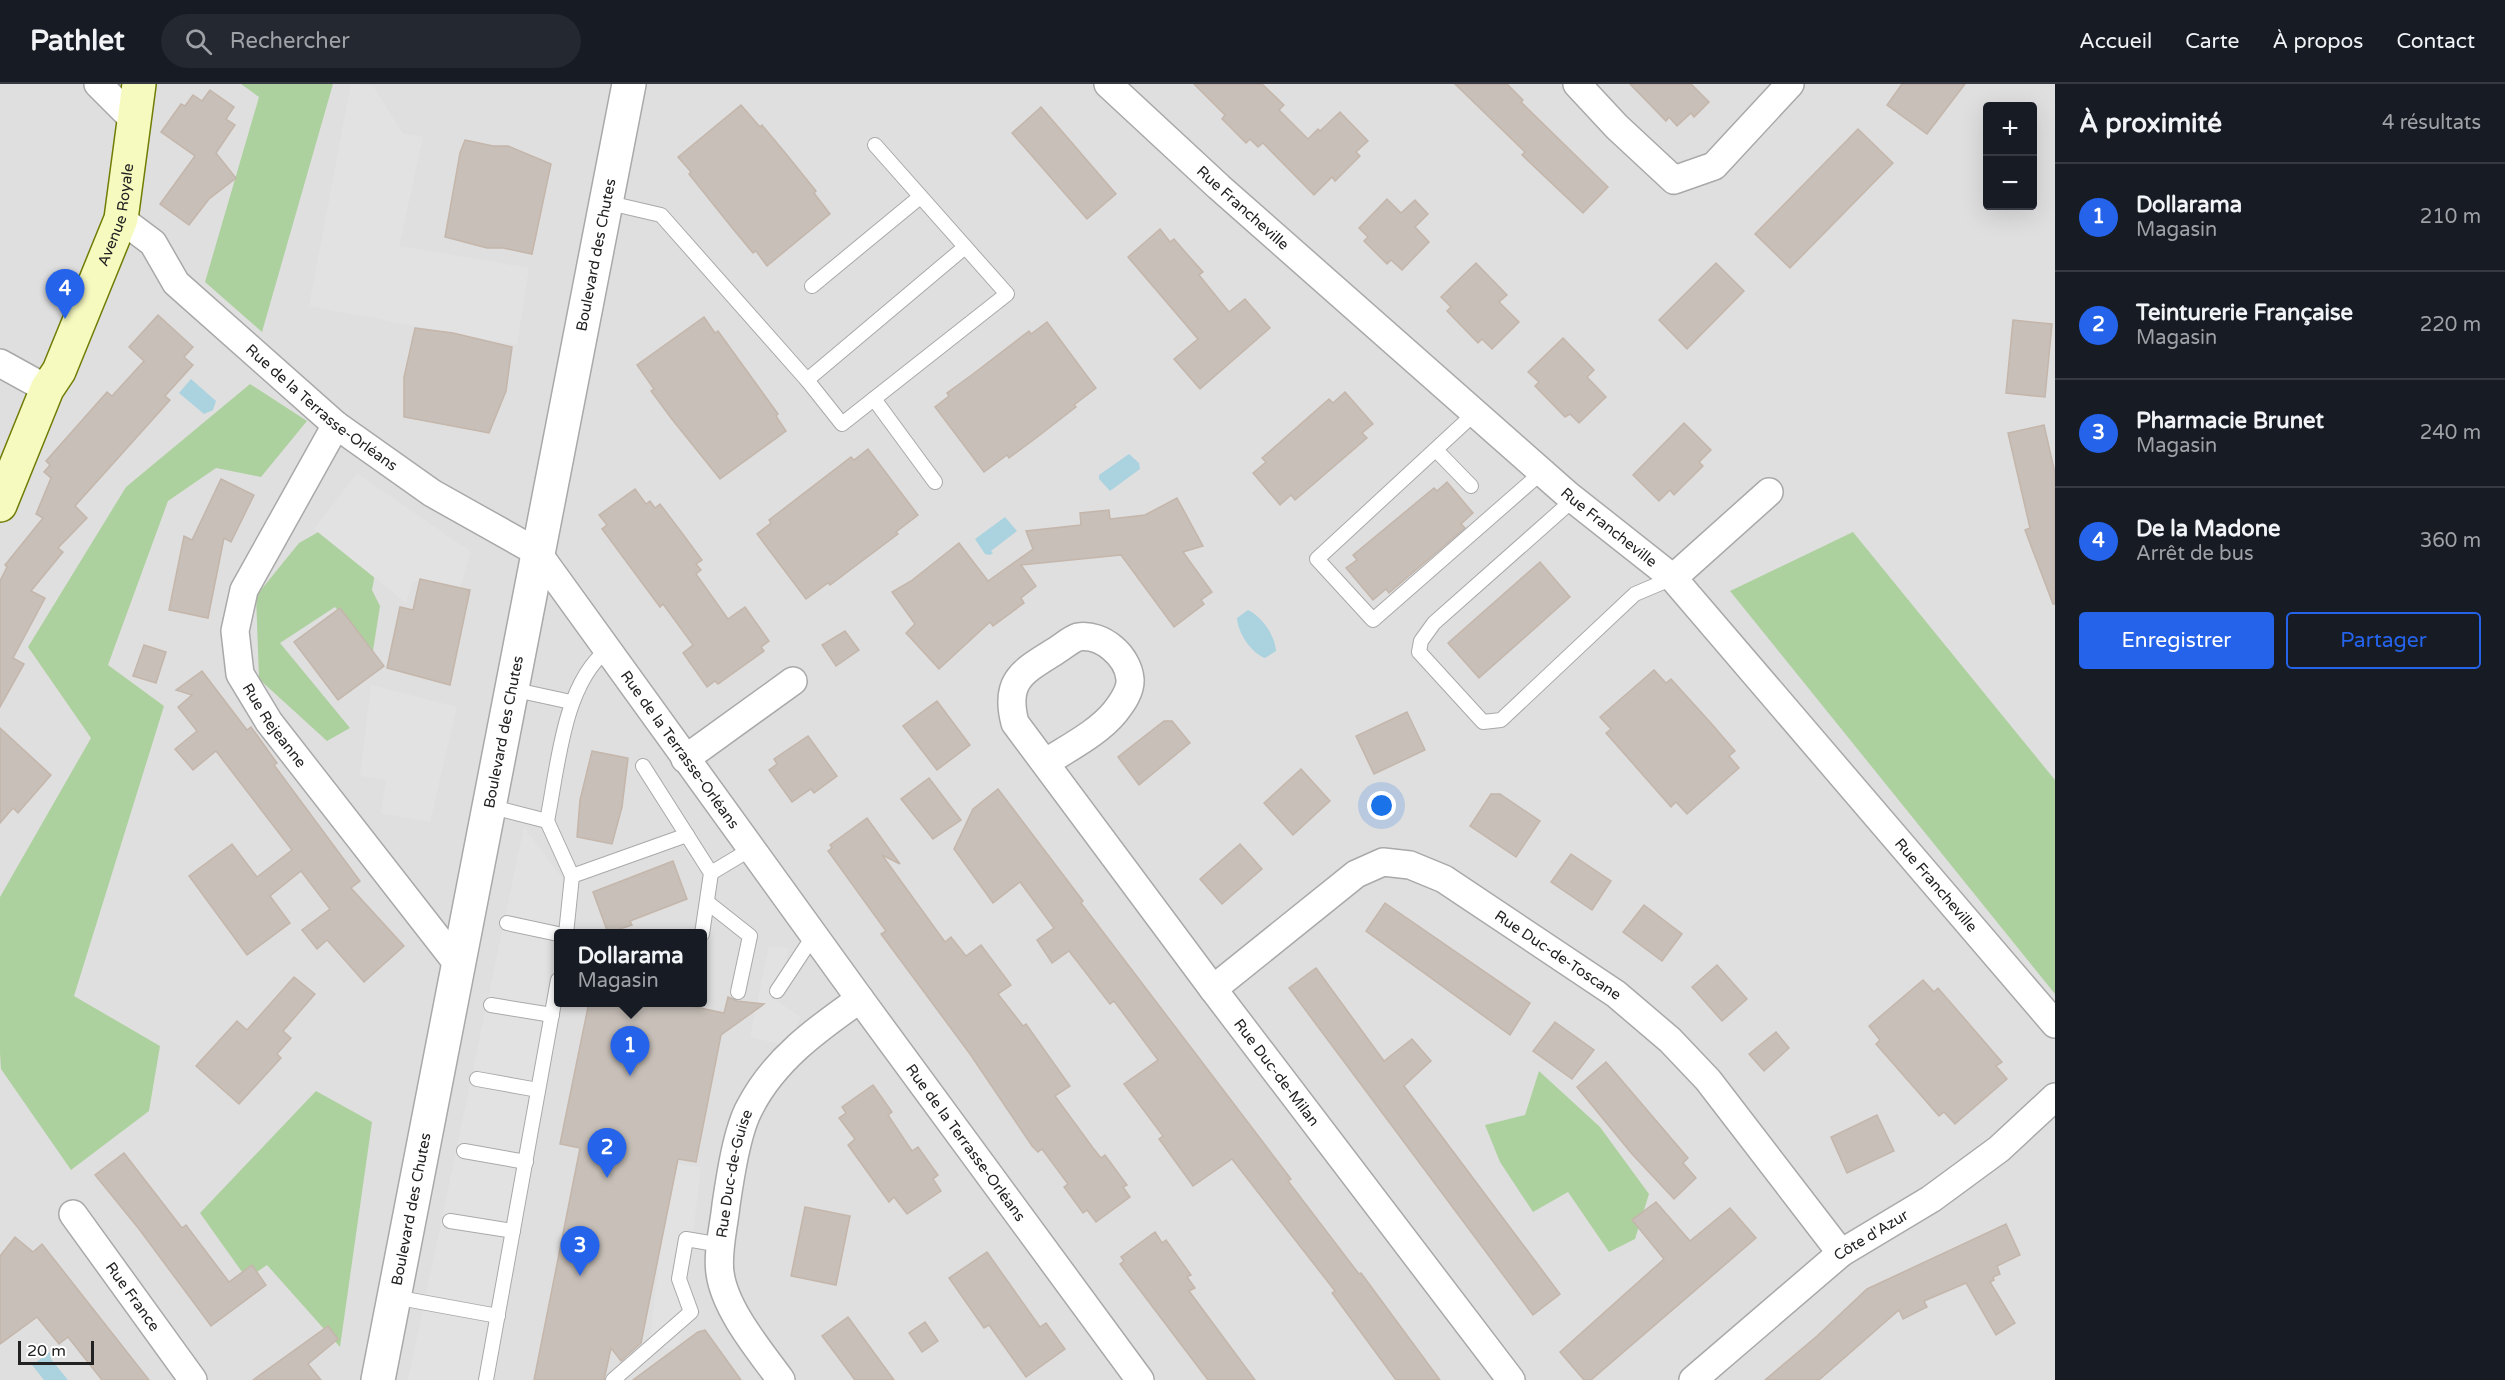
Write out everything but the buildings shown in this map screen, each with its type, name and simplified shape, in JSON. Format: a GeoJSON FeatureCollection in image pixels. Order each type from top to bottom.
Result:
{"type":"FeatureCollection","features":[{"type":"Feature","properties":{"kind":"main road","name":"Avenue Royale"},"geometry":{"type":"LineString","coordinates":[[0,505],[47,389],[59,371],[121,219],[139,84]]}},
{"type":"Feature","properties":{"kind":"street"},"geometry":{"type":"LineString","coordinates":[[98,84],[133,119]]}},
{"type":"Feature","properties":{"kind":"street","name":"Boulevard des Chutes"},"geometry":{"type":"LineString","coordinates":[[378,1380],[629,84]]}},
{"type":"Feature","properties":{"kind":"street","name":"Rue Francheville"},"geometry":{"type":"LineString","coordinates":[[1108,84],[1219,187],[1542,472],[1673,578],[2055,1024]]}},
{"type":"Feature","properties":{"kind":"street"},"geometry":{"type":"LineString","coordinates":[[1577,84],[1617,127],[1674,180],[1714,166],[1790,84]]}},
{"type":"Feature","properties":{"kind":"street","name":"Rue de la Terrasse-Orléans"},"geometry":{"type":"LineString","coordinates":[[121,219],[153,243],[176,283],[336,425],[432,493],[537,552],[813,935],[1140,1380]]}},
{"type":"Feature","properties":{"kind":"street"},"geometry":{"type":"LineString","coordinates":[[0,363],[47,389]]}},
{"type":"Feature","properties":{"kind":"street","name":"Rue Rejeanne"},"geometry":{"type":"LineString","coordinates":[[336,425],[244,590],[235,631],[240,674],[269,722],[457,963]]}},
{"type":"Feature","properties":{"kind":"street"},"geometry":{"type":"LineString","coordinates":[[1673,578],[1769,492]]}},
{"type":"Feature","properties":{"kind":"street","name":"Rue Duc-de-Milan"},"geometry":{"type":"LineString","coordinates":[[1045,763],[1114,714],[1125,698],[1131,681],[1126,662],[1100,640],[1077,637],[1026,670],[1013,688],[1010,705],[1015,723],[1213,989],[1511,1380]]}},
{"type":"Feature","properties":{"kind":"street"},"geometry":{"type":"LineString","coordinates":[[685,759],[793,681]]}},
{"type":"Feature","properties":{"kind":"street","name":"Rue Duc-de-Toscane"},"geometry":{"type":"LineString","coordinates":[[1213,989],[1356,874],[1383,862],[1410,865],[1444,879],[1616,994],[1670,1040],[1708,1080],[1841,1253]]}},
{"type":"Feature","properties":{"kind":"street","name":"Rue Duc-de-Guise"},"geometry":{"type":"LineString","coordinates":[[781,1380],[753,1341],[730,1302],[720,1274],[721,1245],[731,1172],[749,1108],[771,1074],[812,1032],[860,999]]}},
{"type":"Feature","properties":{"kind":"street","name":"Côte d'Azur"},"geometry":{"type":"LineString","coordinates":[[1693,1380],[1841,1253],[1931,1199],[1999,1149],[2055,1097]]}},
{"type":"Feature","properties":{"kind":"street","name":"Rue France"},"geometry":{"type":"LineString","coordinates":[[73,1214],[193,1380]]}},
{"type":"Feature","properties":{"kind":"lane"},"geometry":{"type":"LineString","coordinates":[[605,202],[661,215],[807,380],[842,424],[1006,294],[874,146]]}},
{"type":"Feature","properties":{"kind":"lane"},"geometry":{"type":"LineString","coordinates":[[812,286],[920,197]]}},
{"type":"Feature","properties":{"kind":"lane"},"geometry":{"type":"LineString","coordinates":[[807,380],[965,248]]}},
{"type":"Feature","properties":{"kind":"lane"},"geometry":{"type":"LineString","coordinates":[[874,399],[935,482]]}},
{"type":"Feature","properties":{"kind":"lane"},"geometry":{"type":"LineString","coordinates":[[1475,413],[1317,559],[1373,621],[1542,472]]}},
{"type":"Feature","properties":{"kind":"lane"},"geometry":{"type":"LineString","coordinates":[[1436,450],[1471,486]]}},
{"type":"Feature","properties":{"kind":"lane"},"geometry":{"type":"LineString","coordinates":[[1574,499],[1434,623],[1420,641],[1419,652],[1483,722],[1501,720],[1635,594],[1673,578]]}},
{"type":"Feature","properties":{"kind":"lane"},"geometry":{"type":"LineString","coordinates":[[566,929],[572,876],[547,821],[571,702],[594,660],[607,650]]}},
{"type":"Feature","properties":{"kind":"lane"},"geometry":{"type":"LineString","coordinates":[[510,689],[571,702]]}},
{"type":"Feature","properties":{"kind":"lane"},"geometry":{"type":"LineString","coordinates":[[643,766],[711,873],[703,929]]}},
{"type":"Feature","properties":{"kind":"lane"},"geometry":{"type":"LineString","coordinates":[[488,805],[547,821]]}},
{"type":"Feature","properties":{"kind":"lane"},"geometry":{"type":"LineString","coordinates":[[572,876],[687,834]]}},
{"type":"Feature","properties":{"kind":"lane"},"geometry":{"type":"LineString","coordinates":[[711,873],[751,849]]}},
{"type":"Feature","properties":{"kind":"lane"},"geometry":{"type":"LineString","coordinates":[[707,902],[750,936],[738,992]]}},
{"type":"Feature","properties":{"kind":"lane"},"geometry":{"type":"LineString","coordinates":[[507,923],[554,933]]}},
{"type":"Feature","properties":{"kind":"lane"},"geometry":{"type":"LineString","coordinates":[[777,991],[813,935]]}},
{"type":"Feature","properties":{"kind":"lane"},"geometry":{"type":"LineString","coordinates":[[486,1380],[554,1003]]}},
{"type":"Feature","properties":{"kind":"lane"},"geometry":{"type":"LineString","coordinates":[[491,1005],[552,1015]]}},
{"type":"Feature","properties":{"kind":"lane"},"geometry":{"type":"LineString","coordinates":[[477,1079],[538,1090]]}},
{"type":"Feature","properties":{"kind":"lane"},"geometry":{"type":"LineString","coordinates":[[464,1151],[526,1162]]}},
{"type":"Feature","properties":{"kind":"lane"},"geometry":{"type":"LineString","coordinates":[[450,1221],[513,1231]]}},
{"type":"Feature","properties":{"kind":"lane"},"geometry":{"type":"LineString","coordinates":[[613,1380],[691,1312],[679,1279],[686,1239],[721,1245]]}},
{"type":"Feature","properties":{"kind":"lane"},"geometry":{"type":"LineString","coordinates":[[394,1297],[498,1316]]}},
{"type":"Feature","properties":{"kind":"shaded area"},"geometry":{"type":"Polygon","coordinates":[[[0,84],[2055,84],[2055,1380],[0,1380],[0,84]]]}},
{"type":"Feature","properties":{"kind":"shaded area"},"geometry":{"type":"Polygon","coordinates":[[[351,84],[373,86],[403,134],[423,137],[399,246],[529,268],[517,345],[309,306],[351,84]]]}},
{"type":"Feature","properties":{"kind":"shaded area"},"geometry":{"type":"Polygon","coordinates":[[[357,473],[471,552],[460,588],[413,581],[406,603],[314,529],[357,473]]]}},
{"type":"Feature","properties":{"kind":"shaded area"},"geometry":{"type":"Polygon","coordinates":[[[371,685],[457,707],[430,822],[381,813],[386,780],[360,776],[371,685]]]}},
{"type":"Feature","properties":{"kind":"shaded area"},"geometry":{"type":"Polygon","coordinates":[[[524,827],[577,898],[572,929],[554,929],[554,1007],[558,1007],[495,1380],[408,1380],[524,827]]]}},
{"type":"Feature","properties":{"kind":"shaded area"},"geometry":{"type":"Polygon","coordinates":[[[769,946],[789,948],[777,1001],[801,1017],[787,1046],[750,1037],[769,946]]]}},
{"type":"Feature","properties":{"kind":"shaded area"},"geometry":{"type":"Polygon","coordinates":[[[671,1163],[701,1167],[679,1350],[649,1346],[671,1163]]]}},
{"type":"Feature","properties":{"kind":"green space"},"geometry":{"type":"Polygon","coordinates":[[[241,84],[333,84],[262,332],[205,282],[259,97],[241,84]]]}},
{"type":"Feature","properties":{"kind":"green space"},"geometry":{"type":"Polygon","coordinates":[[[250,384],[307,421],[261,477],[216,468],[168,501],[108,665],[164,706],[74,996],[160,1046],[149,1111],[71,1170],[1,1069],[0,897],[91,738],[28,647],[126,487],[250,384]]]}},
{"type":"Feature","properties":{"kind":"green space"},"geometry":{"type":"Polygon","coordinates":[[[343,518],[380,546],[372,590],[380,606],[373,651],[335,607],[280,643],[350,728],[327,741],[259,679],[256,596],[299,543],[343,518]]]}},
{"type":"Feature","properties":{"kind":"green space"},"geometry":{"type":"Polygon","coordinates":[[[1853,532],[2055,780],[2055,994],[1730,591],[1853,532]]]}},
{"type":"Feature","properties":{"kind":"green space"},"geometry":{"type":"Polygon","coordinates":[[[1539,1071],[1600,1127],[1649,1194],[1635,1239],[1609,1252],[1568,1192],[1533,1212],[1500,1162],[1485,1125],[1525,1115],[1539,1071]]]}},
{"type":"Feature","properties":{"kind":"green space"},"geometry":{"type":"Polygon","coordinates":[[[316,1091],[372,1122],[340,1347],[267,1265],[247,1279],[200,1213],[316,1091]]]}},
{"type":"Feature","properties":{"kind":"water"},"geometry":{"type":"Polygon","coordinates":[[[191,379],[216,401],[213,410],[204,414],[179,393],[191,379]]]}},
{"type":"Feature","properties":{"kind":"water"},"geometry":{"type":"Polygon","coordinates":[[[1129,454],[1139,463],[1140,469],[1110,491],[1099,479],[1099,475],[1129,454]]]}},
{"type":"Feature","properties":{"kind":"water"},"geometry":{"type":"Polygon","coordinates":[[[1005,517],[1017,531],[991,551],[993,553],[985,554],[975,539],[1005,517]]]}},
{"type":"Feature","properties":{"kind":"water"},"geometry":{"type":"Polygon","coordinates":[[[1248,610],[1263,622],[1273,639],[1276,651],[1265,658],[1250,647],[1240,630],[1237,618],[1248,610]]]}},
{"type":"Feature","properties":{"kind":"water"},"geometry":{"type":"Polygon","coordinates":[[[50,1352],[51,1359],[68,1380],[44,1380],[32,1365],[50,1352]]]}},
{"type":"Feature","properties":{"kind":"place","name":"De la Madone"},"geometry":{"type":"Point","coordinates":[65,319]}},
{"type":"Feature","properties":{"kind":"place","name":"Dollarama"},"geometry":{"type":"Point","coordinates":[630,1076]}},
{"type":"Feature","properties":{"kind":"place","name":"Teinturerie Française"},"geometry":{"type":"Point","coordinates":[607,1178]}},
{"type":"Feature","properties":{"kind":"place","name":"Pharmacie Brunet"},"geometry":{"type":"Point","coordinates":[580,1276]}}]}
